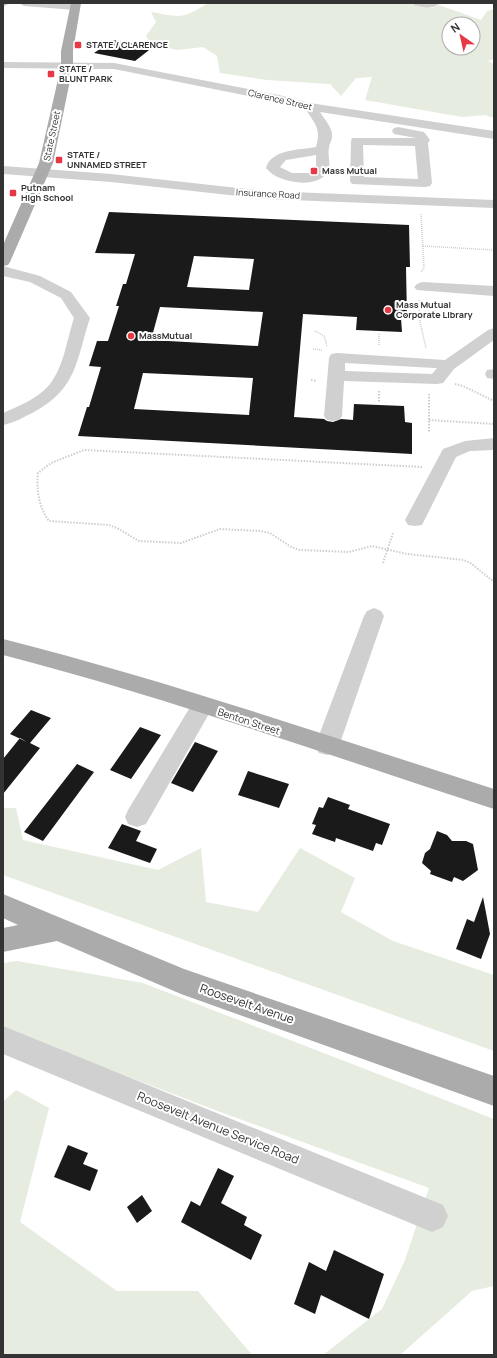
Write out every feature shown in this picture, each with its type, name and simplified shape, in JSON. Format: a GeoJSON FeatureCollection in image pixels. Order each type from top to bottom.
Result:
{"type":"FeatureCollection","features":[{"type":"Feature","properties":{"kind":"main road","name":"State Street"},"geometry":{"type":"LineString","coordinates":[[3,262],[48,158],[67,66],[67,51],[76,5]]}},
{"type":"Feature","properties":{"kind":"main road","name":"Benton Street"},"geometry":{"type":"LineString","coordinates":[[3,647],[46,658],[203,705],[494,800]]}},
{"type":"Feature","properties":{"kind":"main road","name":"Roosevelt Avenue"},"geometry":{"type":"LineString","coordinates":[[3,906],[181,981],[494,1091]]}},
{"type":"Feature","properties":{"kind":"main road"},"geometry":{"type":"LineString","coordinates":[[3,940],[58,929]]}},
{"type":"Feature","properties":{"kind":"street"},"geometry":{"type":"LineString","coordinates":[[24,3],[76,5]]}},
{"type":"Feature","properties":{"kind":"street"},"geometry":{"type":"LineString","coordinates":[[418,3],[432,4]]}},
{"type":"Feature","properties":{"kind":"street"},"geometry":{"type":"LineString","coordinates":[[53,52],[67,51]]}},
{"type":"Feature","properties":{"kind":"street","name":"Clarence Street"},"geometry":{"type":"LineString","coordinates":[[3,65],[114,66],[279,99],[310,107],[494,135]]}},
{"type":"Feature","properties":{"kind":"street"},"geometry":{"type":"LineString","coordinates":[[310,107],[322,125],[336,137],[357,141],[421,142]]}},
{"type":"Feature","properties":{"kind":"street"},"geometry":{"type":"LineString","coordinates":[[310,107],[393,130],[420,135],[424,140],[421,142],[425,183],[357,181],[357,141]]}},
{"type":"Feature","properties":{"kind":"street"},"geometry":{"type":"LineString","coordinates":[[322,150],[336,137]]}},
{"type":"Feature","properties":{"kind":"street","name":"Insurance Road"},"geometry":{"type":"LineString","coordinates":[[3,170],[146,181],[194,188],[266,195],[494,204]]}},
{"type":"Feature","properties":{"kind":"street"},"geometry":{"type":"LineString","coordinates":[[393,182],[393,200]]}},
{"type":"Feature","properties":{"kind":"street"},"geometry":{"type":"LineString","coordinates":[[3,271],[35,278],[66,295],[82,318],[67,366],[56,389],[28,408],[3,420]]}},
{"type":"Feature","properties":{"kind":"street"},"geometry":{"type":"LineString","coordinates":[[422,287],[494,291]]}},
{"type":"Feature","properties":{"kind":"street"},"geometry":{"type":"LineString","coordinates":[[334,416],[337,358],[448,365],[494,333]]}},
{"type":"Feature","properties":{"kind":"street"},"geometry":{"type":"LineString","coordinates":[[415,520],[431,492],[438,471],[449,453],[459,447],[476,444],[494,444]]}},
{"type":"Feature","properties":{"kind":"street"},"geometry":{"type":"LineString","coordinates":[[327,746],[374,616]]}},
{"type":"Feature","properties":{"kind":"street"},"geometry":{"type":"LineString","coordinates":[[137,817],[203,705]]}},
{"type":"Feature","properties":{"kind":"street","name":"Roosevelt Avenue Service Road"},"geometry":{"type":"LineString","coordinates":[[3,1040],[432,1216]]}},
{"type":"Feature","properties":{"kind":"path"},"geometry":{"type":"LineString","coordinates":[[423,246],[494,250]]}},
{"type":"Feature","properties":{"kind":"path"},"geometry":{"type":"LineString","coordinates":[[313,349],[327,350],[327,339],[321,332],[315,331]]}},
{"type":"Feature","properties":{"kind":"path"},"geometry":{"type":"LineString","coordinates":[[452,383],[463,386],[494,401]]}},
{"type":"Feature","properties":{"kind":"path"},"geometry":{"type":"LineString","coordinates":[[429,391],[429,433]]}},
{"type":"Feature","properties":{"kind":"path"},"geometry":{"type":"LineString","coordinates":[[429,420],[494,424]]}},
{"type":"Feature","properties":{"kind":"path"},"geometry":{"type":"LineString","coordinates":[[422,467],[84,450],[51,464],[38,473],[37,478],[43,513],[49,521],[114,526],[133,539],[139,541],[182,543],[220,529],[270,533],[291,547],[300,550],[349,552],[372,546],[406,554],[464,560],[472,564],[494,582]]}},
{"type":"Feature","properties":{"kind":"path"},"geometry":{"type":"LineString","coordinates":[[383,563],[393,533]]}},
{"type":"Feature","properties":{"kind":"shaded area"},"geometry":{"type":"Polygon","coordinates":[[[208,3],[405,3],[432,8],[439,5],[470,16],[441,16],[441,56],[481,56],[481,20],[487,11],[494,9],[494,59],[488,61],[494,64],[494,118],[485,115],[462,117],[365,100],[372,77],[356,78],[341,96],[330,84],[267,80],[220,73],[217,56],[203,47],[177,50],[151,44],[146,36],[156,22],[151,12],[181,16],[208,3]]]}},
{"type":"Feature","properties":{"kind":"shaded area"},"geometry":{"type":"Polygon","coordinates":[[[3,808],[16,808],[23,840],[158,870],[201,848],[206,902],[258,912],[300,848],[355,878],[341,912],[393,941],[494,975],[494,1051],[3,875],[3,808]]]}},
{"type":"Feature","properties":{"kind":"shaded area"},"geometry":{"type":"Polygon","coordinates":[[[17,961],[143,983],[494,1119],[494,1286],[472,1291],[400,1355],[323,1355],[382,1309],[405,1260],[429,1188],[223,1113],[3,1029],[3,963],[17,961]]]}},
{"type":"Feature","properties":{"kind":"shaded area"},"geometry":{"type":"Polygon","coordinates":[[[16,1090],[49,1108],[20,1222],[117,1291],[198,1291],[252,1355],[3,1355],[3,1102],[16,1090]]]}},
{"type":"Feature","properties":{"kind":"building"},"geometry":{"type":"Polygon","coordinates":[[[113,40],[153,47],[135,61],[94,53],[113,40]]]}},
{"type":"Feature","properties":{"kind":"building","name":"MassMutual"},"geometry":{"type":"Polygon","coordinates":[[[109,212],[409,225],[410,267],[406,267],[407,319],[401,318],[402,332],[356,330],[357,317],[303,314],[294,417],[324,419],[333,422],[341,419],[353,420],[354,404],[404,406],[405,422],[412,423],[412,454],[78,436],[87,407],[89,407],[101,367],[89,366],[97,341],[108,341],[119,306],[116,306],[123,284],[126,284],[135,254],[95,253],[109,212]],[[194,256],[187,287],[249,290],[254,259],[194,256]],[[160,307],[151,340],[258,346],[263,312],[160,307]],[[143,373],[134,409],[249,415],[253,378],[143,373]]]}},
{"type":"Feature","properties":{"kind":"building"},"geometry":{"type":"Polygon","coordinates":[[[31,710],[51,718],[30,743],[40,748],[3,794],[3,759],[20,739],[10,734],[31,710]]]}},
{"type":"Feature","properties":{"kind":"building"},"geometry":{"type":"Polygon","coordinates":[[[140,727],[161,735],[131,779],[110,770],[140,727]]]}},
{"type":"Feature","properties":{"kind":"building"},"geometry":{"type":"Polygon","coordinates":[[[195,742],[218,751],[193,792],[171,783],[195,742]]]}},
{"type":"Feature","properties":{"kind":"building"},"geometry":{"type":"Polygon","coordinates":[[[77,764],[94,772],[43,841],[24,832],[77,764]]]}},
{"type":"Feature","properties":{"kind":"building"},"geometry":{"type":"Polygon","coordinates":[[[248,771],[289,784],[279,808],[238,795],[248,771]]]}},
{"type":"Feature","properties":{"kind":"building"},"geometry":{"type":"Polygon","coordinates":[[[328,797],[350,805],[348,809],[390,824],[382,845],[376,843],[373,851],[336,838],[335,842],[312,834],[316,825],[312,824],[319,807],[323,808],[328,797]]]}},
{"type":"Feature","properties":{"kind":"building"},"geometry":{"type":"Polygon","coordinates":[[[122,824],[141,831],[136,841],[157,849],[150,863],[108,848],[122,824]]]}},
{"type":"Feature","properties":{"kind":"building"},"geometry":{"type":"Polygon","coordinates":[[[437,831],[447,835],[452,841],[466,841],[473,844],[478,870],[463,881],[454,877],[452,882],[430,874],[431,871],[422,863],[425,853],[430,849],[437,831]]]}},
{"type":"Feature","properties":{"kind":"building"},"geometry":{"type":"Polygon","coordinates":[[[483,897],[490,934],[481,959],[456,949],[467,919],[474,922],[483,897]]]}},
{"type":"Feature","properties":{"kind":"building"},"geometry":{"type":"Polygon","coordinates":[[[68,1145],[88,1153],[83,1164],[98,1170],[90,1191],[54,1177],[68,1145]]]}},
{"type":"Feature","properties":{"kind":"building"},"geometry":{"type":"Polygon","coordinates":[[[218,1168],[234,1176],[221,1203],[247,1217],[244,1225],[262,1235],[251,1260],[181,1222],[191,1201],[200,1206],[218,1168]]]}},
{"type":"Feature","properties":{"kind":"building"},"geometry":{"type":"Polygon","coordinates":[[[142,1195],[152,1211],[137,1223],[127,1207],[142,1195]]]}},
{"type":"Feature","properties":{"kind":"building"},"geometry":{"type":"Polygon","coordinates":[[[334,1250],[384,1274],[369,1319],[321,1295],[315,1314],[294,1304],[309,1262],[326,1271],[334,1250]]]}},
{"type":"Feature","properties":{"kind":"place","name":"STATE / CLARENCE"},"geometry":{"type":"Point","coordinates":[78,45]}},
{"type":"Feature","properties":{"kind":"place","name":"STATE / BLUNT PARK"},"geometry":{"type":"Point","coordinates":[51,74]}},
{"type":"Feature","properties":{"kind":"place","name":"STATE / UNNAMED STREET"},"geometry":{"type":"Point","coordinates":[59,160]}},
{"type":"Feature","properties":{"kind":"place","name":"Mass Mutual"},"geometry":{"type":"Point","coordinates":[314,171]}},
{"type":"Feature","properties":{"kind":"place","name":"Putnam High School"},"geometry":{"type":"Point","coordinates":[13,193]}},
{"type":"Feature","properties":{"kind":"place","name":"Mass Mutual Corporate Library"},"geometry":{"type":"Point","coordinates":[388,310]}},
{"type":"Feature","properties":{"kind":"place","name":"MassMutual"},"geometry":{"type":"Point","coordinates":[131,336]}}]}
